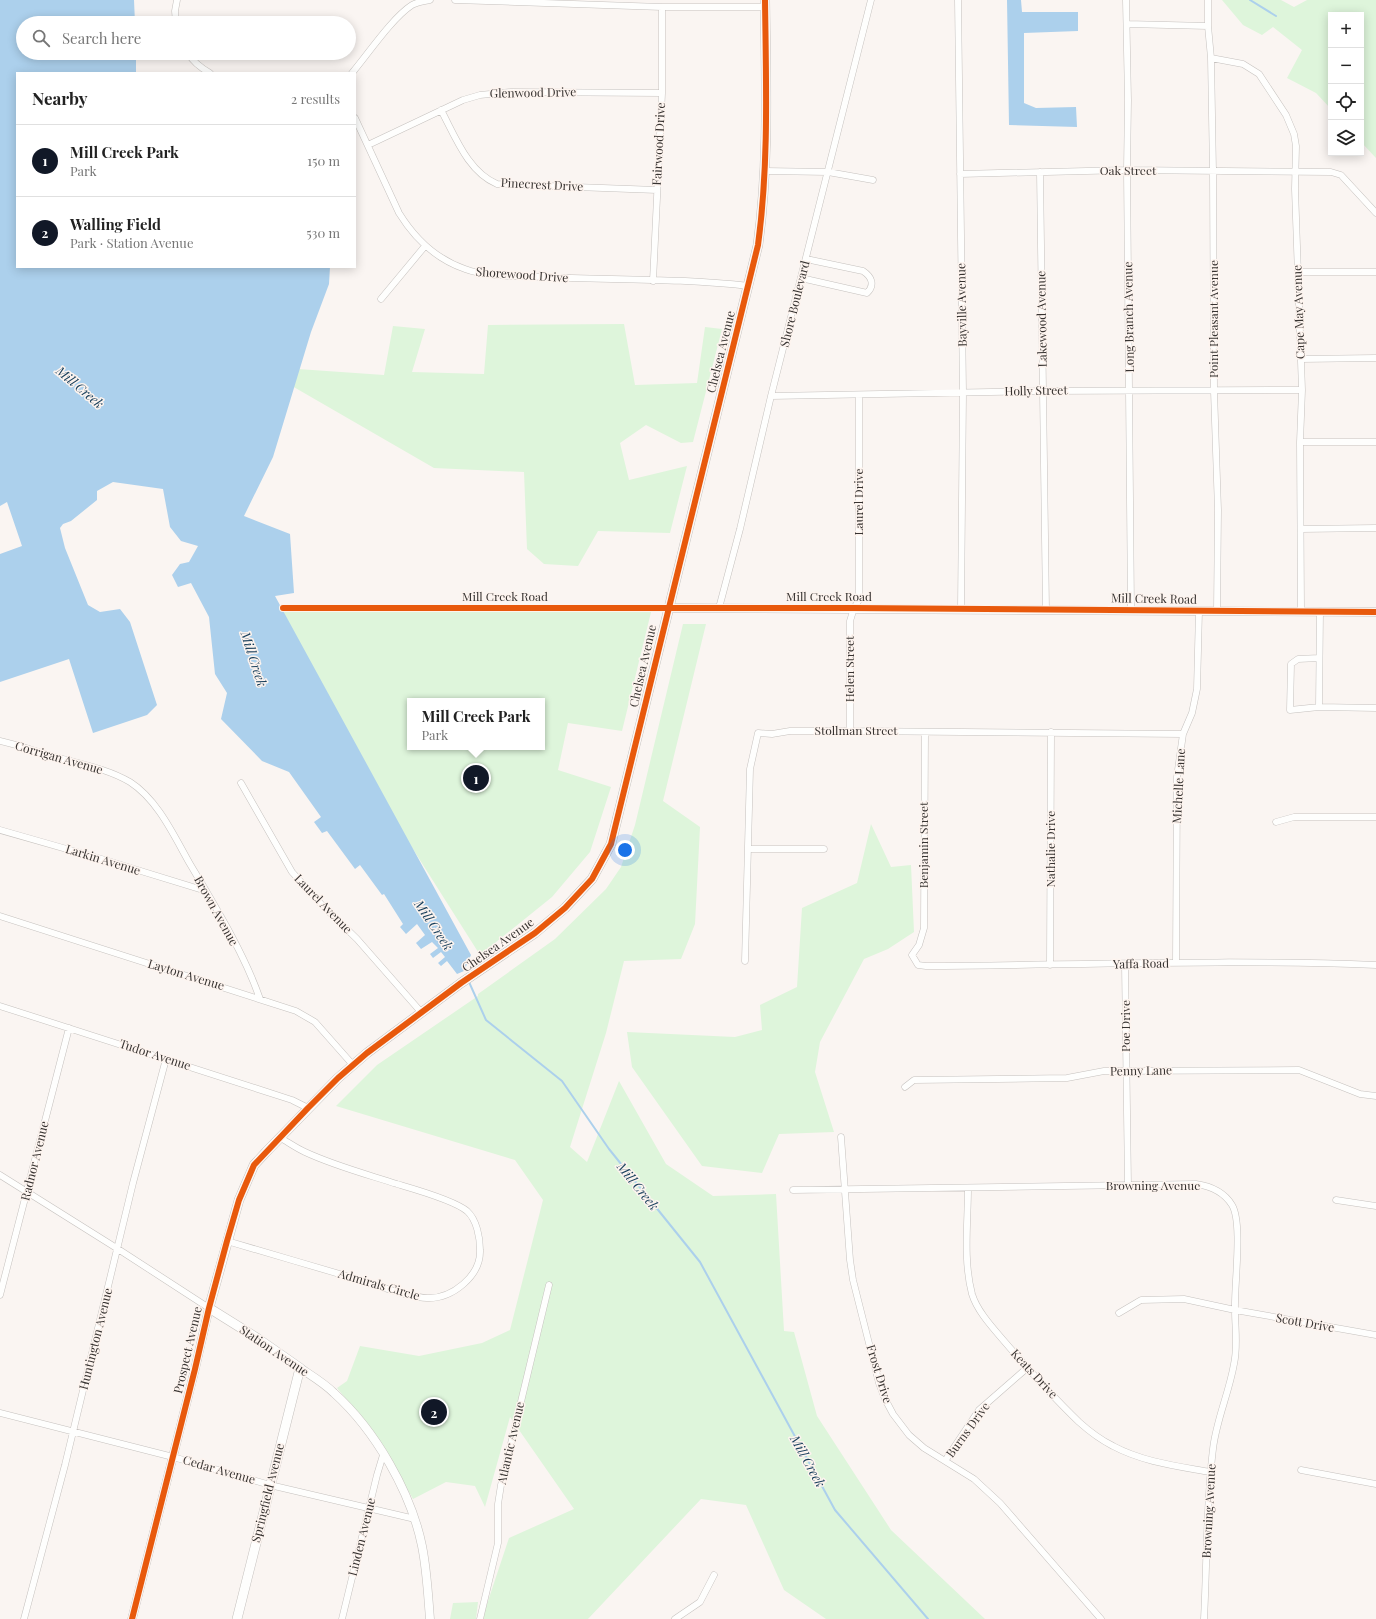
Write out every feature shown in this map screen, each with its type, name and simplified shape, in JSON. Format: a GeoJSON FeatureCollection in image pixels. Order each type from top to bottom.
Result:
{"type":"FeatureCollection","features":[{"type":"Feature","properties":{"kind":"main road","name":"Chelsea Avenue"},"geometry":{"type":"LineString","coordinates":[[308,1108],[353,1065],[461,983],[472,977],[550,922],[592,879],[611,844],[621,809],[668,608],[758,245],[764,200],[765,171],[765,3]]}},
{"type":"Feature","properties":{"kind":"main road","name":"Prospect Avenue"},"geometry":{"type":"LineString","coordinates":[[209,1308],[239,1200],[248,1177],[254,1165],[308,1108]]}},
{"type":"Feature","properties":{"kind":"main road","name":"Station Avenue"},"geometry":{"type":"LineString","coordinates":[[209,1308],[257,1338],[300,1368]]}},
{"type":"Feature","properties":{"kind":"main road","name":"Springfield Avenue"},"geometry":{"type":"LineString","coordinates":[[237,1619],[300,1368]]}},
{"type":"Feature","properties":{"kind":"street"},"geometry":{"type":"LineString","coordinates":[[175,16],[177,0]]}},
{"type":"Feature","properties":{"kind":"street"},"geometry":{"type":"LineString","coordinates":[[353,72],[395,20],[415,2],[430,0]]}},
{"type":"Feature","properties":{"kind":"street"},"geometry":{"type":"LineString","coordinates":[[455,0],[640,3],[662,6],[765,3]]}},
{"type":"Feature","properties":{"kind":"street","name":"Shore Boulevard"},"geometry":{"type":"LineString","coordinates":[[719,608],[740,529],[771,396],[871,0]]}},
{"type":"Feature","properties":{"kind":"street","name":"Bayville Avenue"},"geometry":{"type":"LineString","coordinates":[[958,0],[963,392],[961,609]]}},
{"type":"Feature","properties":{"kind":"street","name":"Long Branch Avenue"},"geometry":{"type":"LineString","coordinates":[[1126,0],[1131,610]]}},
{"type":"Feature","properties":{"kind":"street","name":"Point Pleasant Avenue"},"geometry":{"type":"LineString","coordinates":[[1208,0],[1208,26],[1211,58],[1214,391],[1218,510],[1217,611]]}},
{"type":"Feature","properties":{"kind":"street","name":"Fairwood Drive"},"geometry":{"type":"LineString","coordinates":[[653,281],[662,93],[662,6]]}},
{"type":"Feature","properties":{"kind":"street"},"geometry":{"type":"LineString","coordinates":[[1127,24],[1208,26]]}},
{"type":"Feature","properties":{"kind":"street","name":"Cape May Avenue"},"geometry":{"type":"LineString","coordinates":[[1211,58],[1243,64],[1259,74],[1286,115],[1294,134],[1296,146],[1295,189],[1302,390],[1300,442],[1301,611]]}},
{"type":"Feature","properties":{"kind":"street"},"geometry":{"type":"LineString","coordinates":[[195,60],[203,69],[208,72]]}},
{"type":"Feature","properties":{"kind":"street","name":"Glenwood Drive"},"geometry":{"type":"LineString","coordinates":[[368,145],[441,110],[480,94],[493,92],[662,93]]}},
{"type":"Feature","properties":{"kind":"street","name":"Pinecrest Drive"},"geometry":{"type":"LineString","coordinates":[[441,110],[470,162],[481,175],[497,184],[657,190]]}},
{"type":"Feature","properties":{"kind":"street","name":"Shorewood Drive"},"geometry":{"type":"LineString","coordinates":[[356,120],[399,213],[408,228],[425,246],[450,263],[466,270],[478,273],[590,279],[713,282],[749,286]]}},
{"type":"Feature","properties":{"kind":"street","name":"Oak Street"},"geometry":{"type":"LineString","coordinates":[[960,174],[1127,170],[1331,172],[1341,175],[1376,213]]}},
{"type":"Feature","properties":{"kind":"street"},"geometry":{"type":"LineString","coordinates":[[765,171],[828,172],[873,180]]}},
{"type":"Feature","properties":{"kind":"street","name":"Lakewood Avenue"},"geometry":{"type":"LineString","coordinates":[[1040,172],[1046,610]]}},
{"type":"Feature","properties":{"kind":"street"},"geometry":{"type":"LineString","coordinates":[[381,299],[425,246]]}},
{"type":"Feature","properties":{"kind":"street"},"geometry":{"type":"LineString","coordinates":[[801,278],[867,293],[871,289],[872,280],[868,274],[863,271],[806,259]]}},
{"type":"Feature","properties":{"kind":"street"},"geometry":{"type":"LineString","coordinates":[[1298,272],[1376,272]]}},
{"type":"Feature","properties":{"kind":"street"},"geometry":{"type":"LineString","coordinates":[[1301,359],[1376,358]]}},
{"type":"Feature","properties":{"kind":"street","name":"Holly Street"},"geometry":{"type":"LineString","coordinates":[[771,396],[1044,391],[1302,390]]}},
{"type":"Feature","properties":{"kind":"street","name":"Laurel Drive"},"geometry":{"type":"LineString","coordinates":[[854,608],[859,600],[858,395]]}},
{"type":"Feature","properties":{"kind":"street"},"geometry":{"type":"LineString","coordinates":[[1300,442],[1376,442]]}},
{"type":"Feature","properties":{"kind":"street"},"geometry":{"type":"LineString","coordinates":[[1301,529],[1376,528]]}},
{"type":"Feature","properties":{"kind":"street","name":"Mill Creek Road"},"geometry":{"type":"LineString","coordinates":[[283,608],[854,608],[1376,612]]}},
{"type":"Feature","properties":{"kind":"street","name":"Helen Street"},"geometry":{"type":"LineString","coordinates":[[850,731],[850,621],[854,608]]}},
{"type":"Feature","properties":{"kind":"street","name":"Michelle Lane"},"geometry":{"type":"LineString","coordinates":[[1176,963],[1177,777],[1183,734],[1192,713],[1197,689],[1199,611]]}},
{"type":"Feature","properties":{"kind":"street"},"geometry":{"type":"LineString","coordinates":[[1319,707],[1320,611]]}},
{"type":"Feature","properties":{"kind":"street"},"geometry":{"type":"LineString","coordinates":[[1319,658],[1298,659],[1291,664],[1290,710],[1319,707],[1376,708]]}},
{"type":"Feature","properties":{"kind":"street","name":"Stollman Street"},"geometry":{"type":"LineString","coordinates":[[745,961],[750,769],[758,733],[772,734],[790,731],[850,731],[1183,734]]}},
{"type":"Feature","properties":{"kind":"street","name":"Benjamin Street"},"geometry":{"type":"LineString","coordinates":[[912,955],[920,945],[924,928],[925,732]]}},
{"type":"Feature","properties":{"kind":"street","name":"Nathalie Drive"},"geometry":{"type":"LineString","coordinates":[[1050,965],[1051,732]]}},
{"type":"Feature","properties":{"kind":"street","name":"Corrigan Avenue"},"geometry":{"type":"LineString","coordinates":[[0,741],[101,769],[130,782],[145,794],[168,826]]}},
{"type":"Feature","properties":{"kind":"street","name":"Laurel Avenue"},"geometry":{"type":"LineString","coordinates":[[242,783],[292,872],[322,905],[357,939],[422,1012]]}},
{"type":"Feature","properties":{"kind":"street"},"geometry":{"type":"LineString","coordinates":[[1276,822],[1294,817],[1376,817]]}},
{"type":"Feature","properties":{"kind":"street","name":"Brown Avenue"},"geometry":{"type":"LineString","coordinates":[[168,826],[206,891],[244,962],[254,981],[260,998]]}},
{"type":"Feature","properties":{"kind":"street","name":"Larkin Avenue"},"geometry":{"type":"LineString","coordinates":[[0,830],[206,891]]}},
{"type":"Feature","properties":{"kind":"street"},"geometry":{"type":"LineString","coordinates":[[749,849],[824,849]]}},
{"type":"Feature","properties":{"kind":"street","name":"Layton Avenue"},"geometry":{"type":"LineString","coordinates":[[0,916],[260,998],[296,1011],[315,1022],[353,1065]]}},
{"type":"Feature","properties":{"kind":"street","name":"Yaffa Road"},"geometry":{"type":"LineString","coordinates":[[912,955],[918,964],[926,966],[1290,962],[1376,965]]}},
{"type":"Feature","properties":{"kind":"street","name":"Poe Drive"},"geometry":{"type":"LineString","coordinates":[[1125,964],[1128,1185]]}},
{"type":"Feature","properties":{"kind":"street","name":"Tudor Avenue"},"geometry":{"type":"LineString","coordinates":[[0,1006],[292,1100],[308,1108]]}},
{"type":"Feature","properties":{"kind":"street","name":"Radnor Avenue"},"geometry":{"type":"LineString","coordinates":[[0,1295],[69,1028]]}},
{"type":"Feature","properties":{"kind":"street","name":"Huntington Avenue"},"geometry":{"type":"LineString","coordinates":[[24,1619],[73,1431],[133,1183],[166,1059]]}},
{"type":"Feature","properties":{"kind":"street","name":"Penny Lane"},"geometry":{"type":"LineString","coordinates":[[905,1087],[914,1080],[1067,1078],[1104,1072],[1126,1071],[1299,1070],[1360,1094],[1376,1096]]}},
{"type":"Feature","properties":{"kind":"street","name":"Admirals Circle"},"geometry":{"type":"LineString","coordinates":[[227,1241],[386,1288],[428,1298],[438,1297],[454,1291],[474,1273],[479,1262],[479,1234],[468,1212],[460,1206],[304,1152],[279,1137]]}},
{"type":"Feature","properties":{"kind":"street","name":"Frost Drive"},"geometry":{"type":"LineString","coordinates":[[841,1137],[850,1260],[853,1280],[879,1383],[892,1414],[909,1435],[924,1448],[974,1479],[1000,1503],[1101,1619]]}},
{"type":"Feature","properties":{"kind":"street","name":"Station Avenue"},"geometry":{"type":"LineString","coordinates":[[0,1175],[209,1308]]}},
{"type":"Feature","properties":{"kind":"street","name":"Browning Avenue"},"geometry":{"type":"LineString","coordinates":[[793,1190],[1196,1184],[1210,1186],[1227,1198],[1232,1205],[1238,1228],[1234,1310],[1236,1340],[1234,1364],[1213,1447],[1210,1472],[1204,1619]]}},
{"type":"Feature","properties":{"kind":"street","name":"Keats Drive"},"geometry":{"type":"LineString","coordinates":[[968,1188],[967,1252],[969,1282],[972,1296],[994,1330],[1027,1368],[1079,1422],[1094,1434],[1114,1446],[1152,1461],[1210,1472]]}},
{"type":"Feature","properties":{"kind":"street"},"geometry":{"type":"LineString","coordinates":[[1336,1200],[1376,1206]]}},
{"type":"Feature","properties":{"kind":"street","name":"Atlantic Avenue"},"geometry":{"type":"LineString","coordinates":[[480,1619],[498,1543],[498,1504],[501,1485],[549,1285]]}},
{"type":"Feature","properties":{"kind":"street","name":"Scott Drive"},"geometry":{"type":"LineString","coordinates":[[1119,1313],[1141,1300],[1184,1299],[1234,1310],[1376,1335]]}},
{"type":"Feature","properties":{"kind":"street","name":"Prospect Avenue"},"geometry":{"type":"LineString","coordinates":[[132,1619],[209,1308]]}},
{"type":"Feature","properties":{"kind":"street","name":"Station Avenue"},"geometry":{"type":"LineString","coordinates":[[300,1368],[334,1393],[353,1412],[372,1435],[401,1484],[415,1519],[422,1545],[427,1573],[430,1619]]}},
{"type":"Feature","properties":{"kind":"street","name":"Burns Drive"},"geometry":{"type":"LineString","coordinates":[[945,1461],[979,1410],[1027,1368]]}},
{"type":"Feature","properties":{"kind":"street","name":"Cedar Avenue"},"geometry":{"type":"LineString","coordinates":[[0,1413],[173,1456],[270,1485],[415,1519]]}},
{"type":"Feature","properties":{"kind":"street","name":"Linden Avenue"},"geometry":{"type":"LineString","coordinates":[[342,1619],[377,1475],[384,1455]]}},
{"type":"Feature","properties":{"kind":"street"},"geometry":{"type":"LineString","coordinates":[[1301,1470],[1376,1484]]}},
{"type":"Feature","properties":{"kind":"street"},"geometry":{"type":"LineString","coordinates":[[675,1619],[700,1602],[714,1575]]}},
{"type":"Feature","properties":{"kind":"green space"},"geometry":{"type":"Polygon","coordinates":[[[1222,0],[1281,0],[1294,7],[1307,0],[1376,0],[1376,158],[1364,145],[1364,12],[1328,12],[1328,106],[1316,93],[1287,78],[1302,50],[1273,27],[1262,35],[1243,25],[1222,0]]]}},
{"type":"Feature","properties":{"kind":"green space"},"geometry":{"type":"Polygon","coordinates":[[[624,324],[635,385],[697,383],[705,327],[722,329],[693,442],[681,443],[646,425],[620,443],[629,480],[687,466],[670,533],[598,531],[578,566],[544,564],[527,549],[524,472],[434,468],[292,386],[298,369],[384,375],[393,326],[425,329],[412,372],[484,374],[488,325],[624,324]]]}},
{"type":"Feature","properties":{"kind":"green space"},"geometry":{"type":"Polygon","coordinates":[[[653,604],[622,731],[568,723],[558,770],[611,787],[590,852],[552,897],[480,955],[313,691],[276,606],[653,604]]]}},
{"type":"Feature","properties":{"kind":"green space"},"geometry":{"type":"Polygon","coordinates":[[[683,624],[706,624],[663,801],[700,827],[695,924],[681,959],[624,961],[606,1033],[570,1147],[587,1162],[619,1081],[666,1164],[713,1196],[776,1194],[784,1331],[794,1332],[817,1416],[891,1530],[985,1619],[826,1619],[784,1590],[746,1505],[701,1499],[588,1619],[482,1619],[509,1538],[574,1509],[510,1417],[485,1507],[475,1486],[446,1482],[413,1499],[377,1437],[337,1388],[347,1381],[360,1346],[419,1356],[482,1343],[510,1330],[543,1200],[515,1160],[336,1106],[377,1065],[478,996],[478,994],[555,939],[606,889],[621,867],[635,825],[683,624]]]}},
{"type":"Feature","properties":{"kind":"green space"},"geometry":{"type":"Polygon","coordinates":[[[871,824],[891,867],[911,865],[914,932],[888,949],[864,959],[820,1042],[815,1072],[834,1132],[779,1134],[762,1173],[702,1166],[632,1067],[627,1032],[735,1037],[762,1030],[760,1005],[797,987],[802,908],[857,883],[871,824]]]}},
{"type":"Feature","properties":{"kind":"green space"},"geometry":{"type":"Polygon","coordinates":[[[478,1602],[476,1619],[450,1619],[453,1603],[478,1602]]]}},
{"type":"Feature","properties":{"kind":"water"},"geometry":{"type":"Polygon","coordinates":[[[0,0],[134,0],[135,16],[16,16],[16,60],[136,60],[136,72],[16,72],[16,268],[330,268],[329,284],[311,332],[273,457],[244,516],[290,534],[294,593],[275,596],[471,955],[464,971],[457,974],[447,961],[441,966],[438,963],[445,957],[441,952],[433,958],[430,954],[438,948],[432,942],[421,949],[416,943],[425,935],[417,924],[406,934],[400,927],[403,924],[384,894],[382,895],[360,865],[355,869],[327,831],[322,833],[314,822],[321,817],[289,772],[262,761],[221,719],[227,693],[215,674],[209,617],[191,583],[178,587],[172,575],[180,564],[189,562],[198,546],[181,541],[170,527],[163,489],[113,482],[97,491],[97,500],[71,521],[63,524],[60,528],[65,548],[88,605],[100,612],[120,609],[130,622],[157,705],[147,715],[93,733],[69,659],[0,682],[0,554],[22,546],[7,502],[0,506],[0,0]]]}},
{"type":"Feature","properties":{"kind":"water"},"geometry":{"type":"Polygon","coordinates":[[[1007,0],[1021,0],[1022,12],[1078,12],[1078,31],[1024,33],[1024,103],[1036,108],[1076,107],[1077,127],[1009,125],[1007,0]]]}},
{"type":"Feature","properties":{"kind":"waterway"},"geometry":{"type":"LineString","coordinates":[[1250,0],[1276,16]]}},
{"type":"Feature","properties":{"kind":"waterway","name":"Mill Creek"},"geometry":{"type":"LineString","coordinates":[[469,982],[486,1020],[562,1081],[609,1149],[700,1262],[835,1510],[928,1619]]}},
{"type":"Feature","properties":{"kind":"cycle path"},"geometry":{"type":"LineString","coordinates":[[132,1619],[227,1241],[239,1200],[254,1165],[338,1078],[367,1053],[461,983],[535,933],[565,908],[592,879],[611,844],[758,245],[762,215],[765,154],[765,0]]}},
{"type":"Feature","properties":{"kind":"cycle path"},"geometry":{"type":"LineString","coordinates":[[283,608],[854,608],[1376,612]]}},
{"type":"Feature","properties":{"kind":"place","name":"Mill Creek Park"},"geometry":{"type":"Point","coordinates":[476,778]}},
{"type":"Feature","properties":{"kind":"place","name":"Walling Field"},"geometry":{"type":"Point","coordinates":[434,1412]}}]}
